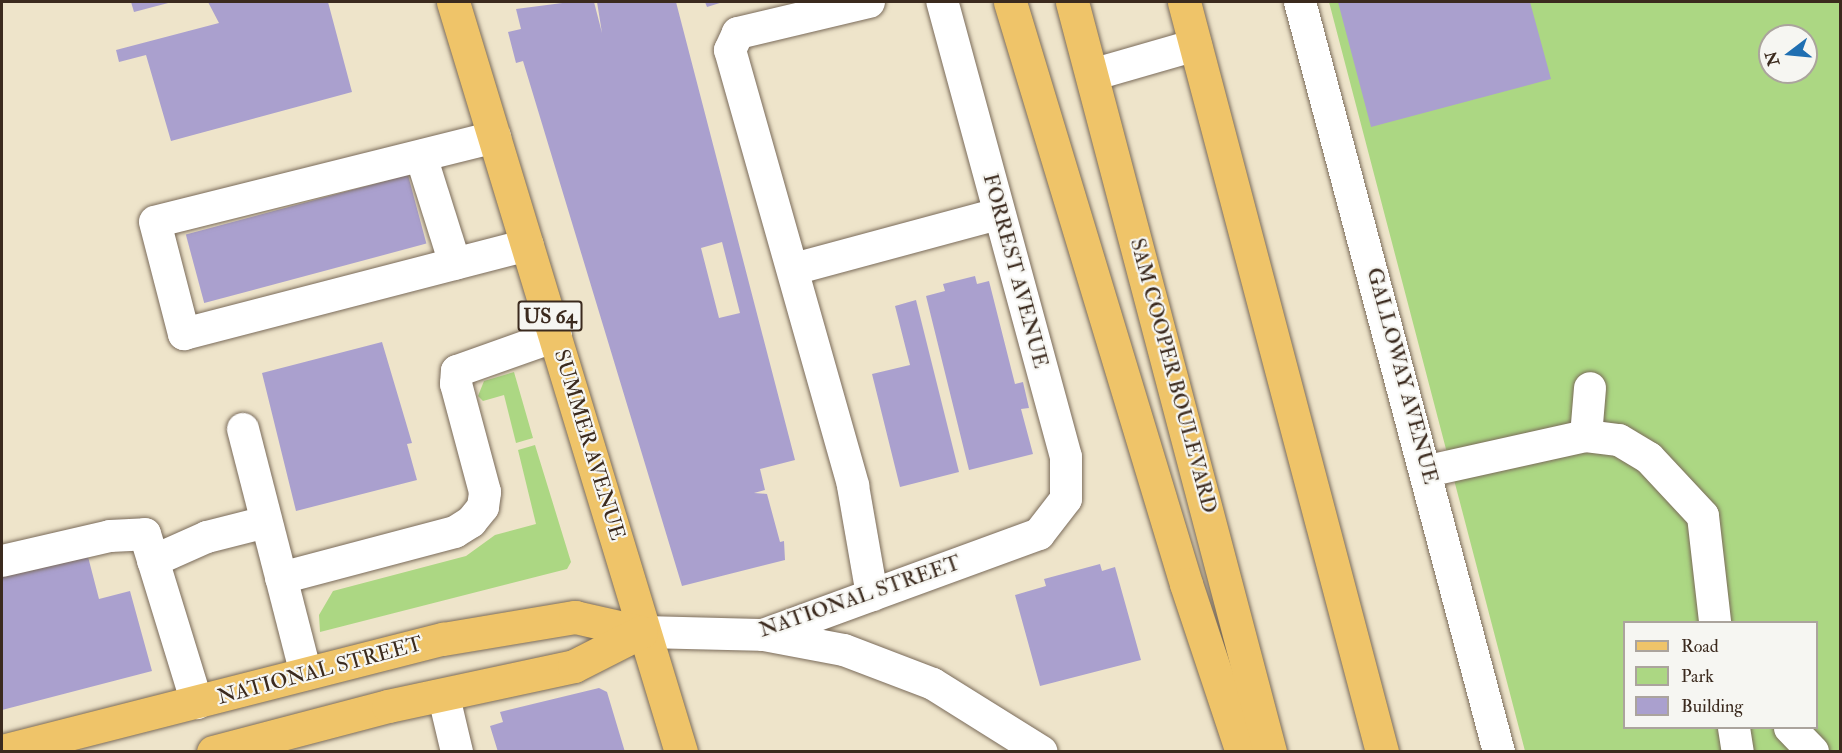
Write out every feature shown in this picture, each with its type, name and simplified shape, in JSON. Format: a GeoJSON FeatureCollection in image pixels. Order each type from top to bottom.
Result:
{"type":"FeatureCollection","features":[{"type":"Feature","properties":{"kind":"main road","name":"SUMMER AVENUE"},"geometry":{"type":"LineString","coordinates":[[453,2],[556,336],[641,632],[681,752]]}},
{"type":"Feature","properties":{"kind":"main road"},"geometry":{"type":"LineString","coordinates":[[1010,2],[1186,584],[1242,752]]}},
{"type":"Feature","properties":{"kind":"main road","name":"SAM COOPER BOULEVARD"},"geometry":{"type":"LineString","coordinates":[[1072,2],[1270,752]]}},
{"type":"Feature","properties":{"kind":"main road"},"geometry":{"type":"LineString","coordinates":[[1184,2],[1382,752]]}},
{"type":"Feature","properties":{"kind":"main road","name":"NATIONAL STREET"},"geometry":{"type":"LineString","coordinates":[[2,751],[443,639],[574,617],[641,632]]}},
{"type":"Feature","properties":{"kind":"main road","name":"NATIONAL STREET"},"geometry":{"type":"LineString","coordinates":[[213,752],[261,745],[574,666],[641,632]]}},
{"type":"Feature","properties":{"kind":"street"},"geometry":{"type":"LineString","coordinates":[[869,2],[738,33],[730,50],[794,269],[853,486],[872,595]]}},
{"type":"Feature","properties":{"kind":"street","name":"FORREST AVENUE"},"geometry":{"type":"LineString","coordinates":[[942,2],[1066,457],[1066,499],[1039,534]]}},
{"type":"Feature","properties":{"kind":"street","name":"GALLOWAY AVENUE"},"geometry":{"type":"LineString","coordinates":[[1300,2],[1428,471],[1499,752]]}},
{"type":"Feature","properties":{"kind":"street"},"geometry":{"type":"LineString","coordinates":[[1092,75],[1196,45]]}},
{"type":"Feature","properties":{"kind":"street"},"geometry":{"type":"LineString","coordinates":[[495,137],[155,222],[184,334],[528,245]]}},
{"type":"Feature","properties":{"kind":"street"},"geometry":{"type":"LineString","coordinates":[[421,156],[455,264]]}},
{"type":"Feature","properties":{"kind":"street"},"geometry":{"type":"LineString","coordinates":[[794,269],[999,214]]}},
{"type":"Feature","properties":{"kind":"street"},"geometry":{"type":"LineString","coordinates":[[281,578],[455,532],[471,522],[483,507],[484,492],[456,384],[457,371],[556,336]]}},
{"type":"Feature","properties":{"kind":"street"},"geometry":{"type":"LineString","coordinates":[[1586,436],[1590,388]]}},
{"type":"Feature","properties":{"kind":"street"},"geometry":{"type":"LineString","coordinates":[[243,429],[306,674]]}},
{"type":"Feature","properties":{"kind":"street"},"geometry":{"type":"LineString","coordinates":[[1428,471],[1586,436],[1619,440],[1649,458],[1704,516],[1715,621]]}},
{"type":"Feature","properties":{"kind":"street"},"geometry":{"type":"LineString","coordinates":[[153,561],[207,537],[266,522]]}},
{"type":"Feature","properties":{"kind":"street"},"geometry":{"type":"LineString","coordinates":[[2,561],[110,536],[145,534],[197,703]]}},
{"type":"Feature","properties":{"kind":"street","name":"NATIONAL STREET"},"geometry":{"type":"LineString","coordinates":[[641,632],[763,635],[1039,534]]}},
{"type":"Feature","properties":{"kind":"street"},"geometry":{"type":"LineString","coordinates":[[763,635],[844,650],[933,684],[1042,752]]}},
{"type":"Feature","properties":{"kind":"street"},"geometry":{"type":"LineString","coordinates":[[444,697],[457,752]]}},
{"type":"Feature","properties":{"kind":"street"},"geometry":{"type":"LineString","coordinates":[[1734,729],[1738,752]]}},
{"type":"Feature","properties":{"kind":"street"},"geometry":{"type":"LineString","coordinates":[[1791,729],[1813,752]]}},
{"type":"Feature","properties":{"kind":"green space"},"geometry":{"type":"Polygon","coordinates":[[[1329,2],[1840,2],[1840,751],[1525,751],[1329,2]]]}},
{"type":"Feature","properties":{"kind":"green space"},"geometry":{"type":"Polygon","coordinates":[[[514,372],[533,438],[516,443],[504,395],[483,401],[478,396],[484,381],[514,372]]]}},
{"type":"Feature","properties":{"kind":"green space"},"geometry":{"type":"Polygon","coordinates":[[[535,445],[571,562],[567,569],[320,632],[319,615],[333,591],[466,556],[495,535],[536,524],[518,450],[535,445]]]}},
{"type":"Feature","properties":{"kind":"building"},"geometry":{"type":"Polygon","coordinates":[[[131,2],[172,2],[134,12],[131,2]]]}},
{"type":"Feature","properties":{"kind":"building"},"geometry":{"type":"Polygon","coordinates":[[[208,2],[328,2],[352,92],[171,141],[146,55],[119,62],[116,50],[219,23],[208,2]]]}},
{"type":"Feature","properties":{"kind":"building"},"geometry":{"type":"Polygon","coordinates":[[[570,2],[594,2],[602,33],[597,2],[676,2],[795,460],[760,469],[765,490],[754,493],[767,494],[780,542],[784,541],[785,560],[682,586],[523,61],[516,63],[508,32],[521,29],[516,9],[570,2]],[[722,242],[701,248],[719,318],[740,313],[722,242]]]}},
{"type":"Feature","properties":{"kind":"building"},"geometry":{"type":"Polygon","coordinates":[[[705,2],[723,2],[707,7],[705,2]]]}},
{"type":"Feature","properties":{"kind":"building"},"geometry":{"type":"Polygon","coordinates":[[[1338,2],[1530,2],[1551,79],[1371,127],[1338,2]]]}},
{"type":"Feature","properties":{"kind":"building"},"geometry":{"type":"Polygon","coordinates":[[[408,175],[426,244],[204,303],[186,235],[408,175]]]}},
{"type":"Feature","properties":{"kind":"building"},"geometry":{"type":"Polygon","coordinates":[[[975,276],[977,284],[989,281],[1015,384],[1023,382],[1029,408],[1021,409],[1033,454],[969,470],[926,296],[945,291],[943,284],[975,276]]]}},
{"type":"Feature","properties":{"kind":"building"},"geometry":{"type":"Polygon","coordinates":[[[916,300],[959,472],[900,487],[872,374],[910,365],[895,306],[916,300]]]}},
{"type":"Feature","properties":{"kind":"building"},"geometry":{"type":"Polygon","coordinates":[[[382,342],[412,443],[407,444],[417,480],[296,511],[262,373],[382,342]]]}},
{"type":"Feature","properties":{"kind":"building"},"geometry":{"type":"Polygon","coordinates":[[[86,549],[99,599],[130,591],[152,671],[2,710],[2,571],[86,549]]]}},
{"type":"Feature","properties":{"kind":"building"},"geometry":{"type":"Polygon","coordinates":[[[1100,564],[1102,571],[1115,567],[1141,660],[1040,686],[1015,595],[1046,586],[1044,579],[1100,564]]]}},
{"type":"Feature","properties":{"kind":"building"},"geometry":{"type":"Polygon","coordinates":[[[599,688],[607,692],[625,752],[498,752],[490,726],[503,722],[500,712],[599,688]]]}}]}
